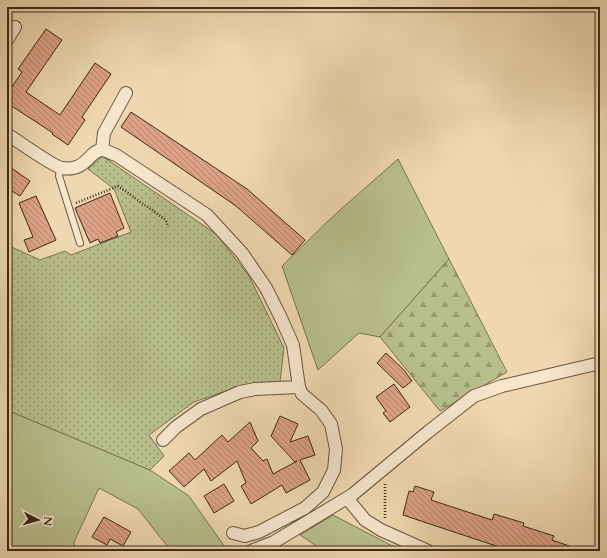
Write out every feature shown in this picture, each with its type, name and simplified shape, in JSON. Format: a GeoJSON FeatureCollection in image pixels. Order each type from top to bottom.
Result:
{"type":"FeatureCollection","features":[{"type":"Feature","properties":{"kind":"street"},"geometry":{"type":"LineString","coordinates":[[7,40],[15,27]]}},
{"type":"Feature","properties":{"kind":"street"},"geometry":{"type":"LineString","coordinates":[[102,150],[104,133],[126,93]]}},
{"type":"Feature","properties":{"kind":"street"},"geometry":{"type":"LineString","coordinates":[[7,134],[60,168],[72,169],[82,166],[97,152],[102,150],[116,155],[207,215],[242,253],[266,288],[293,345],[299,387],[302,394],[308,401],[321,410],[331,424],[336,449],[334,470],[323,492],[305,508],[259,532],[245,536],[233,533]]}},
{"type":"Feature","properties":{"kind":"street"},"geometry":{"type":"LineString","coordinates":[[251,551],[274,542],[347,498],[474,396],[502,386],[600,363]]}},
{"type":"Feature","properties":{"kind":"street"},"geometry":{"type":"LineString","coordinates":[[164,440],[176,427],[201,409],[240,392],[255,389],[299,387]]}},
{"type":"Feature","properties":{"kind":"street"},"geometry":{"type":"LineString","coordinates":[[347,498],[365,520],[375,527],[428,551]]}},
{"type":"Feature","properties":{"kind":"lane"},"geometry":{"type":"LineString","coordinates":[[60,168],[59,176],[80,243]]}},
{"type":"Feature","properties":{"kind":"path"},"geometry":{"type":"LineString","coordinates":[[68,206],[118,186],[166,220],[168,227]]}},
{"type":"Feature","properties":{"kind":"path"},"geometry":{"type":"LineString","coordinates":[[375,527],[384,520],[385,481],[378,473]]}},
{"type":"Feature","properties":{"kind":"green space"},"geometry":{"type":"Polygon","coordinates":[[[102,156],[216,234],[249,276],[284,348],[280,382],[243,385],[194,402],[149,435],[164,456],[150,470],[7,410],[7,245],[40,260],[65,251],[71,255],[131,232],[114,189],[88,169],[102,156]]]}},
{"type":"Feature","properties":{"kind":"green space"},"geometry":{"type":"Polygon","coordinates":[[[398,159],[449,259],[380,337],[359,333],[318,370],[282,266],[330,219],[398,159]]]}},
{"type":"Feature","properties":{"kind":"green space"},"geometry":{"type":"Polygon","coordinates":[[[449,259],[507,372],[440,411],[380,337],[449,259]]]}},
{"type":"Feature","properties":{"kind":"green space"},"geometry":{"type":"Polygon","coordinates":[[[7,410],[150,470],[189,496],[227,550],[171,551],[138,509],[99,488],[74,542],[75,551],[7,551],[7,410]]]}},
{"type":"Feature","properties":{"kind":"green space"},"geometry":{"type":"Polygon","coordinates":[[[333,515],[402,551],[324,551],[300,535],[333,515]]]}},
{"type":"Feature","properties":{"kind":"building"},"geometry":{"type":"Polygon","coordinates":[[[46,29],[62,40],[26,92],[60,115],[95,63],[111,74],[82,117],[85,120],[68,145],[52,134],[53,133],[7,103],[7,94],[22,72],[18,69],[46,29]]]}},
{"type":"Feature","properties":{"kind":"building"},"geometry":{"type":"Polygon","coordinates":[[[131,112],[247,189],[305,240],[292,255],[236,206],[121,127],[131,112]]]}},
{"type":"Feature","properties":{"kind":"building"},"geometry":{"type":"Polygon","coordinates":[[[7,165],[30,181],[20,196],[7,188],[7,165]]]}},
{"type":"Feature","properties":{"kind":"building"},"geometry":{"type":"Polygon","coordinates":[[[110,193],[124,228],[116,232],[118,236],[100,243],[98,239],[90,243],[75,208],[110,193]]]}},
{"type":"Feature","properties":{"kind":"building"},"geometry":{"type":"Polygon","coordinates":[[[36,196],[56,240],[29,252],[24,240],[33,237],[19,203],[36,196]]]}},
{"type":"Feature","properties":{"kind":"building"},"geometry":{"type":"Polygon","coordinates":[[[386,353],[404,370],[412,381],[403,388],[377,363],[386,353]]]}},
{"type":"Feature","properties":{"kind":"building"},"geometry":{"type":"Polygon","coordinates":[[[394,384],[410,407],[390,422],[383,413],[386,411],[376,397],[394,384]]]}},
{"type":"Feature","properties":{"kind":"building"},"geometry":{"type":"Polygon","coordinates":[[[280,416],[298,424],[290,442],[308,436],[315,455],[300,460],[310,480],[286,493],[282,485],[251,504],[241,486],[246,483],[237,461],[211,481],[204,469],[184,487],[169,471],[189,453],[195,460],[222,435],[228,442],[250,422],[258,441],[251,448],[263,461],[267,459],[273,474],[297,461],[295,462],[271,436],[280,416]]]}},
{"type":"Feature","properties":{"kind":"building"},"geometry":{"type":"Polygon","coordinates":[[[224,484],[234,501],[214,513],[204,496],[224,484]]]}},
{"type":"Feature","properties":{"kind":"building"},"geometry":{"type":"Polygon","coordinates":[[[415,486],[434,492],[431,500],[492,520],[494,514],[524,523],[523,526],[554,536],[552,540],[578,549],[578,551],[519,551],[509,548],[508,550],[403,515],[409,491],[413,492],[415,486]]]}},
{"type":"Feature","properties":{"kind":"building"},"geometry":{"type":"Polygon","coordinates":[[[104,517],[131,532],[123,546],[110,539],[107,545],[92,537],[104,517]]]}}]}
